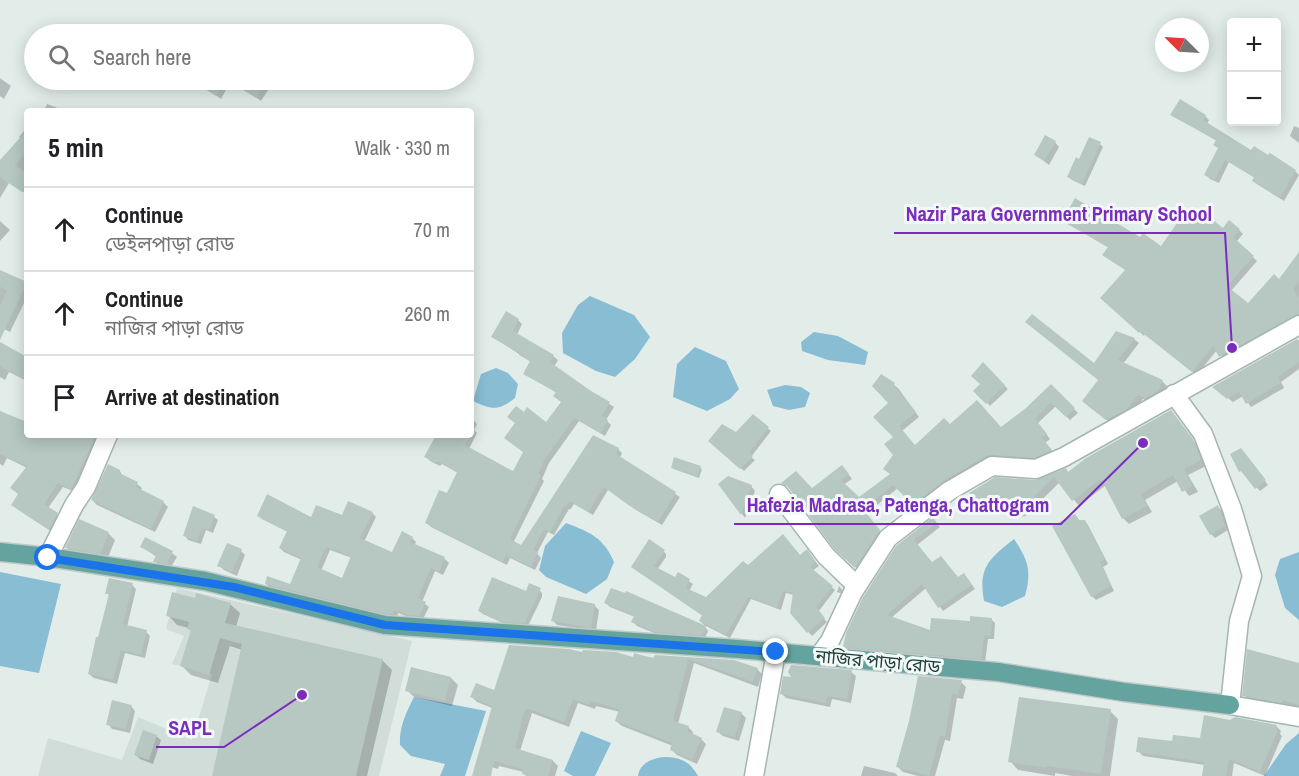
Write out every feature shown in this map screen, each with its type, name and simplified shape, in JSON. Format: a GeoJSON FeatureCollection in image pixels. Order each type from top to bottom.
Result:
{"type":"FeatureCollection","features":[{"type":"Feature","properties":{"kind":"main road","name":"নাজির পাড়া রোড"},"geometry":{"type":"LineString","coordinates":[[0,552],[205,581],[385,625],[776,652],[998,672],[1124,692],[1230,705]]}},
{"type":"Feature","properties":{"kind":"street"},"geometry":{"type":"LineString","coordinates":[[819,656],[830,640],[857,586],[888,538],[949,491],[992,466],[1036,470],[1064,457],[1299,325]]}},
{"type":"Feature","properties":{"kind":"street"},"geometry":{"type":"LineString","coordinates":[[1174,394],[1203,434],[1232,509],[1252,576],[1239,621],[1230,705],[1299,717]]}},
{"type":"Feature","properties":{"kind":"street"},"geometry":{"type":"LineString","coordinates":[[48,558],[74,505],[86,487],[106,438]]}},
{"type":"Feature","properties":{"kind":"street"},"geometry":{"type":"LineString","coordinates":[[779,494],[826,556],[857,586]]}},
{"type":"Feature","properties":{"kind":"street"},"geometry":{"type":"LineString","coordinates":[[754,776],[776,652]]}},
{"type":"Feature","properties":{"kind":"shaded area"},"geometry":{"type":"Polygon","coordinates":[[[177,588],[412,641],[379,776],[38,776],[48,738],[122,760],[138,717],[192,740],[212,674],[172,664],[184,636],[166,629],[177,588]]]}},
{"type":"Feature","properties":{"kind":"water"},"geometry":{"type":"Polygon","coordinates":[[[590,296],[634,315],[650,337],[635,359],[615,377],[596,371],[563,353],[562,333],[578,305],[590,296]]]}},
{"type":"Feature","properties":{"kind":"water"},"geometry":{"type":"Polygon","coordinates":[[[814,332],[838,336],[868,352],[865,365],[828,360],[802,351],[801,342],[814,332]]]}},
{"type":"Feature","properties":{"kind":"water"},"geometry":{"type":"Polygon","coordinates":[[[695,347],[726,361],[739,389],[730,399],[707,411],[673,397],[677,364],[695,347]]]}},
{"type":"Feature","properties":{"kind":"water"},"geometry":{"type":"Polygon","coordinates":[[[496,368],[508,373],[518,384],[515,398],[495,408],[474,401],[481,374],[496,368]]]}},
{"type":"Feature","properties":{"kind":"water"},"geometry":{"type":"Polygon","coordinates":[[[785,385],[801,387],[810,393],[805,407],[789,410],[773,406],[767,390],[785,385]]]}},
{"type":"Feature","properties":{"kind":"water"},"geometry":{"type":"Polygon","coordinates":[[[566,523],[601,541],[614,562],[607,579],[586,594],[546,577],[539,570],[545,546],[566,523]]]}},
{"type":"Feature","properties":{"kind":"water"},"geometry":{"type":"Polygon","coordinates":[[[1014,539],[1023,553],[1027,566],[1027,587],[1025,596],[1002,607],[984,601],[984,572],[992,558],[1014,539]]]}},
{"type":"Feature","properties":{"kind":"water"},"geometry":{"type":"Polygon","coordinates":[[[1299,552],[1299,620],[1285,608],[1275,575],[1280,559],[1299,552]]]}},
{"type":"Feature","properties":{"kind":"water"},"geometry":{"type":"Polygon","coordinates":[[[0,572],[61,584],[39,673],[0,666],[0,572]]]}},
{"type":"Feature","properties":{"kind":"water"},"geometry":{"type":"Polygon","coordinates":[[[414,697],[486,711],[465,776],[440,776],[445,764],[411,756],[400,745],[402,726],[414,697]]]}},
{"type":"Feature","properties":{"kind":"water"},"geometry":{"type":"Polygon","coordinates":[[[581,731],[611,743],[595,776],[573,776],[564,771],[581,731]]]}},
{"type":"Feature","properties":{"kind":"water"},"geometry":{"type":"Polygon","coordinates":[[[1299,733],[1299,776],[1264,776],[1286,744],[1299,733]]]}},
{"type":"Feature","properties":{"kind":"water"},"geometry":{"type":"Polygon","coordinates":[[[663,757],[684,761],[698,776],[638,776],[641,768],[647,762],[663,757]]]}},
{"type":"Feature","properties":{"kind":"building"},"geometry":{"type":"Polygon","coordinates":[[[207,90],[220,90],[216,96],[207,90]]]}},
{"type":"Feature","properties":{"kind":"building"},"geometry":{"type":"Polygon","coordinates":[[[243,90],[261,90],[256,98],[243,90]]]}},
{"type":"Feature","properties":{"kind":"building"},"geometry":{"type":"Polygon","coordinates":[[[1180,99],[1206,115],[1203,120],[1251,150],[1254,146],[1268,155],[1270,153],[1296,170],[1280,198],[1252,181],[1254,177],[1225,160],[1215,180],[1204,175],[1218,148],[1213,145],[1216,140],[1170,115],[1180,99]]]}},
{"type":"Feature","properties":{"kind":"building"},"geometry":{"type":"Polygon","coordinates":[[[24,133],[24,155],[15,165],[24,171],[22,192],[0,177],[0,160],[24,133]]]}},
{"type":"Feature","properties":{"kind":"building"},"geometry":{"type":"Polygon","coordinates":[[[1045,135],[1056,141],[1044,161],[1034,155],[1045,135]]]}},
{"type":"Feature","properties":{"kind":"building"},"geometry":{"type":"Polygon","coordinates":[[[1089,137],[1101,142],[1082,184],[1067,177],[1076,157],[1079,159],[1089,137]]]}},
{"type":"Feature","properties":{"kind":"building"},"geometry":{"type":"Polygon","coordinates":[[[1075,198],[1140,237],[1143,233],[1161,246],[1184,213],[1196,220],[1203,212],[1223,228],[1229,220],[1240,229],[1233,237],[1254,256],[1227,286],[1248,303],[1274,274],[1279,279],[1299,252],[1299,281],[1293,290],[1299,298],[1299,314],[1219,357],[1213,346],[1192,372],[1140,331],[1139,333],[1100,298],[1125,270],[1102,255],[1108,247],[1062,221],[1075,198]]]}},
{"type":"Feature","properties":{"kind":"building"},"geometry":{"type":"Polygon","coordinates":[[[0,270],[24,281],[24,288],[0,340],[0,306],[7,290],[0,287],[0,270]]]}},
{"type":"Feature","properties":{"kind":"building"},"geometry":{"type":"Polygon","coordinates":[[[506,311],[519,319],[513,331],[554,355],[550,362],[610,402],[602,416],[608,420],[601,433],[574,418],[545,459],[538,474],[541,475],[510,539],[521,545],[593,435],[619,448],[616,454],[676,492],[658,522],[630,506],[604,487],[588,512],[570,501],[566,507],[564,506],[550,532],[544,529],[533,550],[538,552],[531,567],[506,555],[503,562],[425,523],[439,490],[447,493],[457,472],[424,457],[434,438],[469,438],[465,445],[513,471],[523,452],[504,438],[515,423],[507,417],[516,406],[524,412],[527,407],[546,422],[561,402],[553,396],[556,392],[523,374],[530,361],[491,337],[506,311]]]}},
{"type":"Feature","properties":{"kind":"building"},"geometry":{"type":"Polygon","coordinates":[[[1032,314],[1094,363],[1116,331],[1135,338],[1118,360],[1163,380],[1158,391],[1146,398],[1138,395],[1127,409],[1106,420],[1082,401],[1098,380],[1025,322],[1032,314]]]}},
{"type":"Feature","properties":{"kind":"building"},"geometry":{"type":"Polygon","coordinates":[[[1297,339],[1299,362],[1278,377],[1281,383],[1246,404],[1239,392],[1227,399],[1212,387],[1297,339]]]}},
{"type":"Feature","properties":{"kind":"building"},"geometry":{"type":"Polygon","coordinates":[[[0,342],[24,355],[24,379],[0,366],[0,342]]]}},
{"type":"Feature","properties":{"kind":"building"},"geometry":{"type":"Polygon","coordinates":[[[983,362],[1005,385],[986,404],[973,391],[980,384],[971,376],[983,362]]]}},
{"type":"Feature","properties":{"kind":"building"},"geometry":{"type":"Polygon","coordinates":[[[881,374],[895,383],[894,385],[916,412],[899,426],[915,445],[944,418],[950,424],[977,400],[1001,427],[1026,408],[1051,384],[1075,408],[1066,417],[1051,403],[1035,419],[1047,434],[1042,438],[1052,450],[1034,458],[986,456],[943,481],[913,505],[893,485],[863,509],[880,530],[855,568],[834,549],[788,487],[781,483],[796,471],[812,488],[842,465],[849,474],[841,480],[859,497],[890,474],[883,469],[893,455],[884,444],[893,437],[873,417],[888,403],[872,386],[881,374]]]}},
{"type":"Feature","properties":{"kind":"building"},"geometry":{"type":"Polygon","coordinates":[[[1171,410],[1193,439],[1201,460],[1184,469],[1193,486],[1182,492],[1173,475],[1141,494],[1147,506],[1122,519],[1101,479],[1072,501],[1054,477],[1018,513],[1000,495],[980,508],[969,493],[995,477],[1036,480],[1066,468],[1068,472],[1086,458],[1171,410]]]}},
{"type":"Feature","properties":{"kind":"building"},"geometry":{"type":"Polygon","coordinates":[[[0,411],[24,421],[24,438],[94,439],[71,489],[58,483],[44,504],[58,513],[49,530],[11,505],[18,494],[10,488],[27,466],[0,454],[0,411]]]}},
{"type":"Feature","properties":{"kind":"building"},"geometry":{"type":"Polygon","coordinates":[[[753,414],[769,427],[749,452],[753,456],[740,469],[708,441],[722,424],[736,432],[753,414]]]}},
{"type":"Feature","properties":{"kind":"building"},"geometry":{"type":"Polygon","coordinates":[[[1241,448],[1266,480],[1255,489],[1241,471],[1239,472],[1230,454],[1241,448]]]}},
{"type":"Feature","properties":{"kind":"building"},"geometry":{"type":"Polygon","coordinates":[[[674,457],[701,466],[697,477],[671,468],[674,457]]]}},
{"type":"Feature","properties":{"kind":"building"},"geometry":{"type":"Polygon","coordinates":[[[108,464],[120,470],[119,473],[138,482],[136,487],[164,501],[151,529],[91,500],[108,464]]]}},
{"type":"Feature","properties":{"kind":"building"},"geometry":{"type":"Polygon","coordinates":[[[728,476],[752,485],[741,515],[718,484],[728,476]]]}},
{"type":"Feature","properties":{"kind":"building"},"geometry":{"type":"Polygon","coordinates":[[[267,494],[311,517],[316,505],[342,515],[348,501],[373,512],[360,538],[392,552],[402,531],[413,537],[410,542],[445,557],[439,572],[431,568],[418,598],[426,602],[419,616],[394,610],[393,614],[387,614],[265,584],[267,576],[290,584],[301,558],[279,548],[287,531],[257,516],[267,494]],[[326,547],[317,567],[342,578],[351,556],[326,547]]]}},
{"type":"Feature","properties":{"kind":"building"},"geometry":{"type":"Polygon","coordinates":[[[1218,505],[1225,526],[1210,535],[1199,516],[1218,505]]]}},
{"type":"Feature","properties":{"kind":"building"},"geometry":{"type":"Polygon","coordinates":[[[193,506],[215,515],[209,530],[202,528],[197,541],[183,536],[193,506]]]}},
{"type":"Feature","properties":{"kind":"building"},"geometry":{"type":"Polygon","coordinates":[[[1075,514],[1079,520],[1085,520],[1105,560],[1100,562],[1111,586],[1091,597],[1052,526],[1075,514]]]}},
{"type":"Feature","properties":{"kind":"building"},"geometry":{"type":"Polygon","coordinates":[[[933,517],[937,523],[914,540],[932,562],[941,556],[958,577],[964,573],[972,585],[938,608],[922,584],[887,615],[930,630],[931,618],[970,621],[970,616],[992,618],[991,636],[984,635],[981,659],[843,647],[846,633],[863,597],[896,546],[933,517]]]}},
{"type":"Feature","properties":{"kind":"building"},"geometry":{"type":"Polygon","coordinates":[[[79,519],[109,532],[100,554],[65,548],[79,519]]]}},
{"type":"Feature","properties":{"kind":"building"},"geometry":{"type":"Polygon","coordinates":[[[783,534],[800,555],[807,549],[816,562],[810,567],[833,586],[816,607],[825,618],[807,633],[790,613],[793,593],[783,591],[777,608],[748,597],[726,635],[699,621],[702,615],[631,567],[649,539],[665,550],[654,566],[675,577],[678,572],[690,579],[686,588],[706,597],[743,561],[748,565],[783,534]]]}},
{"type":"Feature","properties":{"kind":"building"},"geometry":{"type":"Polygon","coordinates":[[[145,537],[173,551],[167,564],[153,562],[156,555],[140,547],[145,537]]]}},
{"type":"Feature","properties":{"kind":"building"},"geometry":{"type":"Polygon","coordinates":[[[227,543],[242,549],[232,572],[217,566],[227,543]]]}},
{"type":"Feature","properties":{"kind":"building"},"geometry":{"type":"Polygon","coordinates":[[[492,577],[526,591],[529,583],[541,588],[525,623],[502,622],[478,611],[492,577]]]}},
{"type":"Feature","properties":{"kind":"building"},"geometry":{"type":"Polygon","coordinates":[[[109,578],[133,583],[123,624],[147,630],[141,655],[121,650],[113,680],[88,674],[109,594],[105,594],[109,578]]]}},
{"type":"Feature","properties":{"kind":"building"},"geometry":{"type":"Polygon","coordinates":[[[611,588],[625,593],[626,591],[706,626],[702,635],[654,632],[631,622],[634,616],[604,603],[611,588]]]}},
{"type":"Feature","properties":{"kind":"building"},"geometry":{"type":"Polygon","coordinates":[[[172,592],[195,598],[196,593],[231,603],[225,623],[383,659],[356,776],[212,776],[242,644],[220,638],[209,675],[180,666],[191,630],[187,629],[189,622],[166,616],[172,592]]]}},
{"type":"Feature","properties":{"kind":"building"},"geometry":{"type":"Polygon","coordinates":[[[558,596],[595,604],[591,628],[551,621],[558,596]]]}},
{"type":"Feature","properties":{"kind":"building"},"geometry":{"type":"Polygon","coordinates":[[[509,645],[582,652],[583,650],[616,652],[633,657],[634,653],[653,658],[655,655],[734,660],[758,668],[753,682],[688,659],[673,721],[689,726],[687,731],[702,738],[692,760],[670,750],[672,743],[615,721],[619,709],[591,701],[589,705],[573,699],[564,722],[526,708],[524,712],[515,748],[553,760],[548,776],[529,776],[522,774],[523,769],[494,761],[491,776],[472,776],[492,706],[470,697],[476,683],[494,690],[509,645]]]}},
{"type":"Feature","properties":{"kind":"building"},"geometry":{"type":"Polygon","coordinates":[[[1247,649],[1299,663],[1299,705],[1283,700],[1282,703],[1242,696],[1247,649]]]}},
{"type":"Feature","properties":{"kind":"building"},"geometry":{"type":"Polygon","coordinates":[[[791,665],[852,670],[847,699],[828,696],[826,703],[780,694],[783,676],[791,677],[788,672],[791,665]]]}},
{"type":"Feature","properties":{"kind":"building"},"geometry":{"type":"Polygon","coordinates":[[[411,667],[451,677],[445,701],[405,691],[411,667]]]}},
{"type":"Feature","properties":{"kind":"building"},"geometry":{"type":"Polygon","coordinates":[[[918,676],[962,680],[958,695],[952,693],[945,737],[940,735],[929,776],[896,767],[909,721],[918,676]]]}},
{"type":"Feature","properties":{"kind":"building"},"geometry":{"type":"Polygon","coordinates":[[[1019,697],[1111,709],[1101,774],[1008,762],[1019,697]]]}},
{"type":"Feature","properties":{"kind":"building"},"geometry":{"type":"Polygon","coordinates":[[[112,700],[132,705],[126,729],[106,725],[112,700]]]}},
{"type":"Feature","properties":{"kind":"building"},"geometry":{"type":"Polygon","coordinates":[[[724,707],[742,712],[735,737],[716,732],[724,707]]]}},
{"type":"Feature","properties":{"kind":"building"},"geometry":{"type":"Polygon","coordinates":[[[1204,715],[1230,720],[1235,717],[1277,725],[1275,729],[1278,730],[1260,772],[1229,759],[1226,776],[1202,776],[1204,762],[1136,752],[1138,737],[1172,741],[1173,735],[1200,738],[1204,715]]]}},
{"type":"Feature","properties":{"kind":"building"},"geometry":{"type":"Polygon","coordinates":[[[143,730],[157,735],[149,760],[134,755],[143,730]]]}},
{"type":"Feature","properties":{"kind":"place","name":"Nazir Para Government Primary School"},"geometry":{"type":"Point","coordinates":[1232,348]}},
{"type":"Feature","properties":{"kind":"place","name":"Hafezia Madrasa, Patenga, Chattogram"},"geometry":{"type":"Point","coordinates":[1143,443]}},
{"type":"Feature","properties":{"kind":"place","name":"SAPL"},"geometry":{"type":"Point","coordinates":[302,695]}},
{"type":"Feature","properties":{"kind":"route"},"geometry":{"type":"LineString","coordinates":[[48,558],[205,581],[385,625],[776,652]]}}]}
